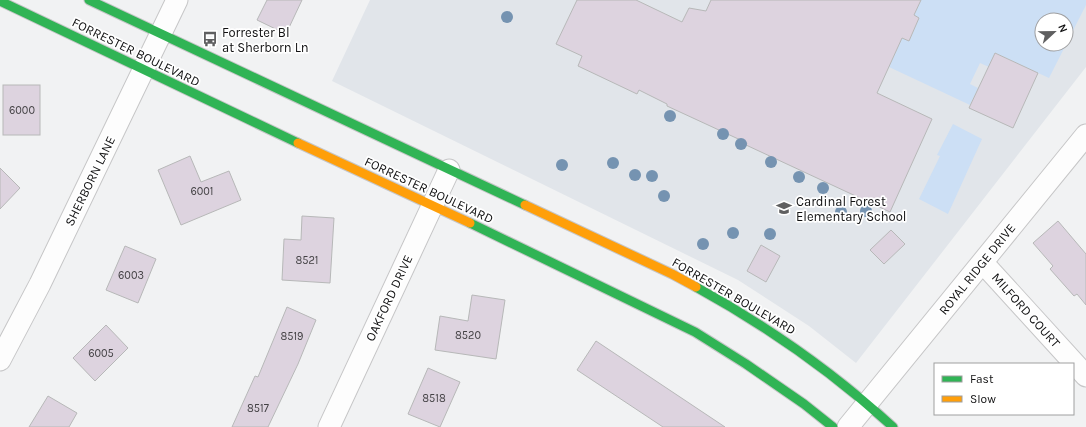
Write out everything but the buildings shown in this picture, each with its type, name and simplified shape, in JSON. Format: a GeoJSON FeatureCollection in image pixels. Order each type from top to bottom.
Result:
{"type":"FeatureCollection","features":[{"type":"Feature","properties":{"kind":"street","name":"FORRESTER BOULEVARD"},"geometry":{"type":"LineString","coordinates":[[89,0],[659,268],[714,297],[790,343],[829,371],[893,427]]}},
{"type":"Feature","properties":{"kind":"street","name":"SHERBORN LANE"},"geometry":{"type":"LineString","coordinates":[[0,360],[40,284],[177,0]]}},
{"type":"Feature","properties":{"kind":"street","name":"FORRESTER BOULEVARD"},"geometry":{"type":"LineString","coordinates":[[0,1],[654,311],[695,332],[767,377],[833,427]]}},
{"type":"Feature","properties":{"kind":"street","name":"ROYAL RIDGE DRIVE"},"geometry":{"type":"LineString","coordinates":[[848,427],[983,263],[1033,198],[1086,135]]}},
{"type":"Feature","properties":{"kind":"street","name":"OAKFORD DRIVE"},"geometry":{"type":"LineString","coordinates":[[329,427],[449,170]]}},
{"type":"Feature","properties":{"kind":"street","name":"MILFORD COURT"},"geometry":{"type":"LineString","coordinates":[[983,263],[1086,376]]}},
{"type":"Feature","properties":{"kind":"shaded area","name":"Cardinal Forest Elementary School"},"geometry":{"type":"Polygon","coordinates":[[[370,0],[1086,0],[1086,67],[856,363],[809,326],[738,280],[332,81],[370,0]]]}},
{"type":"Feature","properties":{"kind":"shaded area"},"geometry":{"type":"Polygon","coordinates":[[[921,0],[1086,0],[1086,5],[1074,29],[1074,12],[1034,12],[1034,52],[1062,52],[1049,78],[995,53],[989,67],[980,63],[970,84],[978,88],[970,105],[889,67],[902,38],[909,41],[919,18],[914,15],[921,0]]]}},
{"type":"Feature","properties":{"kind":"shaded area"},"geometry":{"type":"Polygon","coordinates":[[[953,124],[982,139],[948,214],[919,199],[940,156],[937,155],[953,124]]]}},
{"type":"Feature","properties":{"kind":"traffic: fast"},"geometry":{"type":"LineString","coordinates":[[89,0],[525,205]]}},
{"type":"Feature","properties":{"kind":"traffic: fast"},"geometry":{"type":"LineString","coordinates":[[0,1],[298,143]]}},
{"type":"Feature","properties":{"kind":"traffic: fast"},"geometry":{"type":"LineString","coordinates":[[470,223],[695,332],[746,364],[804,404],[833,427]]}},
{"type":"Feature","properties":{"kind":"traffic: fast"},"geometry":{"type":"LineString","coordinates":[[696,287],[774,334],[799,351],[847,387],[893,427]]}},
{"type":"Feature","properties":{"kind":"traffic: slow"},"geometry":{"type":"LineString","coordinates":[[298,143],[470,223]]}},
{"type":"Feature","properties":{"kind":"traffic: slow"},"geometry":{"type":"LineString","coordinates":[[525,205],[672,274],[696,287]]}},
{"type":"Feature","properties":{"kind":"place","name":"Forrester Bl at Sherborn Ln"},"geometry":{"type":"Point","coordinates":[210,39]}},
{"type":"Feature","properties":{"kind":"place","name":"Cardinal Forest Elementary School"},"geometry":{"type":"Point","coordinates":[784,208]}}]}
